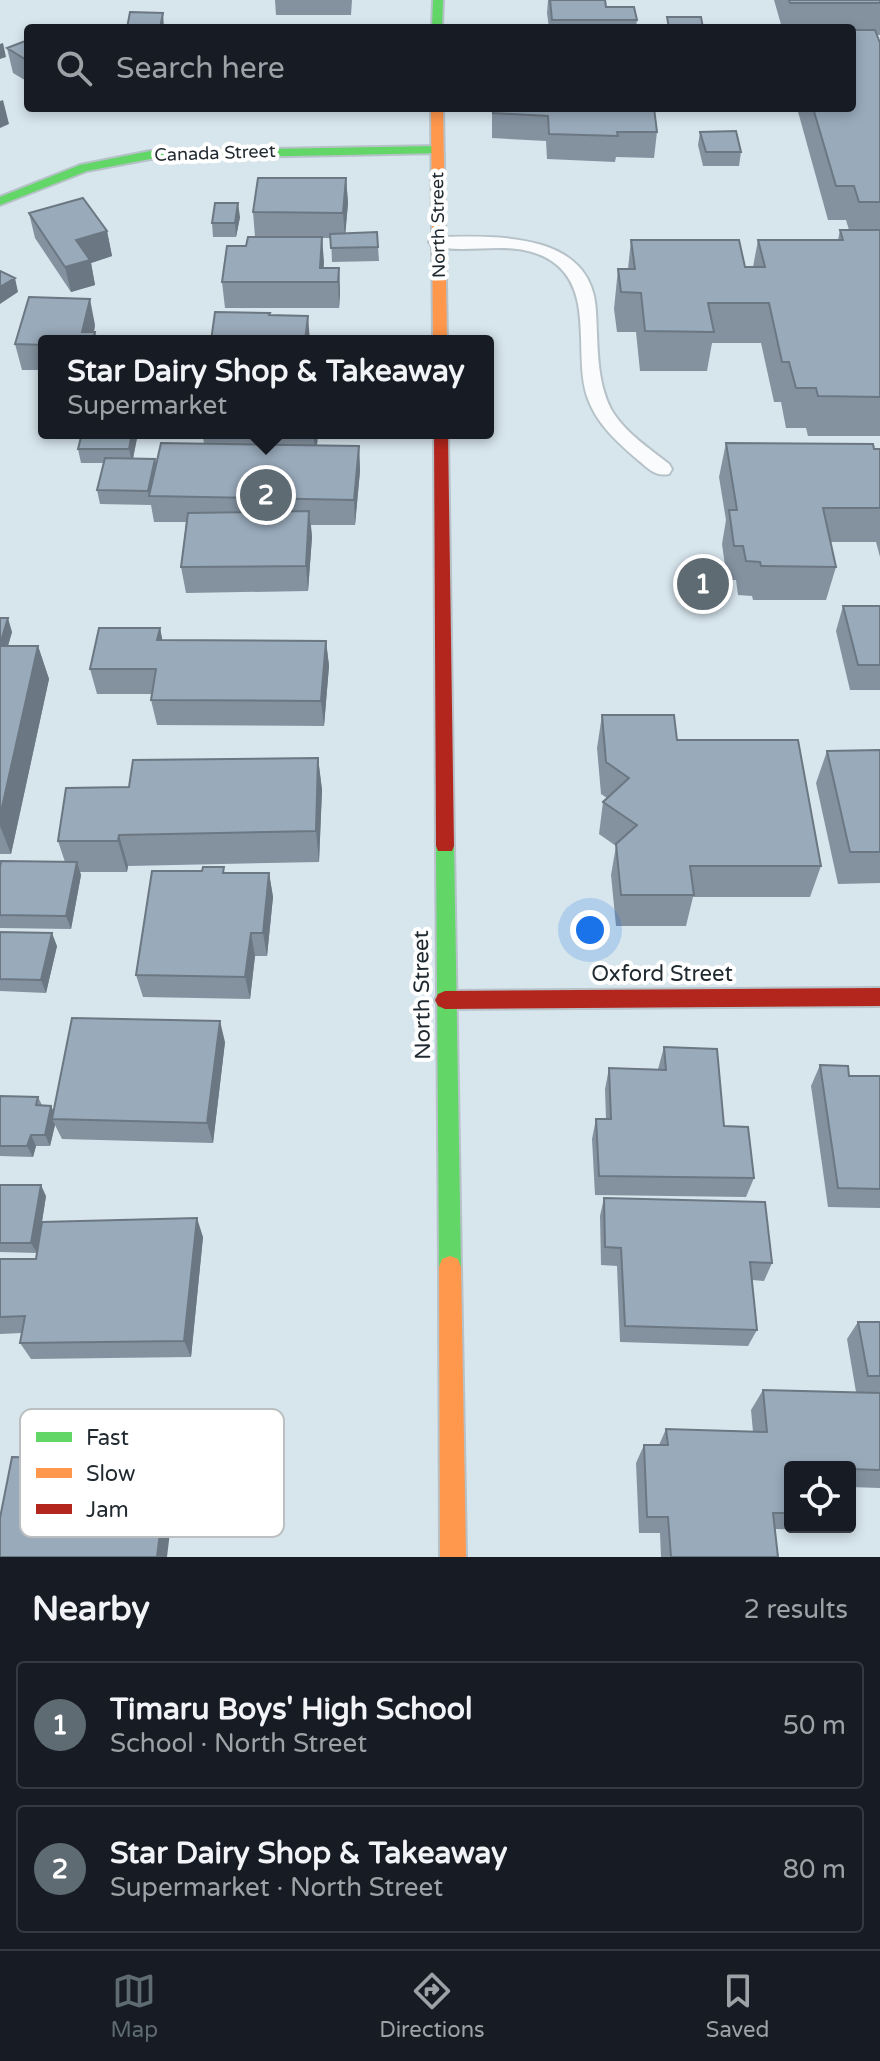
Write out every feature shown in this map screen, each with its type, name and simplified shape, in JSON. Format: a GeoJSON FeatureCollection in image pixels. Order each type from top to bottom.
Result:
{"type":"FeatureCollection","features":[{"type":"Feature","properties":{"kind":"street"},"geometry":{"type":"LineString","coordinates":[[437,24],[438,0]]}},
{"type":"Feature","properties":{"kind":"street","name":"North Street"},"geometry":{"type":"LineString","coordinates":[[437,112],[440,335]]}},
{"type":"Feature","properties":{"kind":"street","name":"Canada Street"},"geometry":{"type":"LineString","coordinates":[[0,201],[84,168],[140,156],[194,152],[437,150]]}},
{"type":"Feature","properties":{"kind":"street","name":"North Street"},"geometry":{"type":"LineString","coordinates":[[441,439],[453,1557]]}},
{"type":"Feature","properties":{"kind":"street","name":"Oxford Street"},"geometry":{"type":"LineString","coordinates":[[445,1000],[880,997]]}},
{"type":"Feature","properties":{"kind":"lane"},"geometry":{"type":"LineString","coordinates":[[438,242],[518,242],[538,246],[561,259],[575,276],[586,299],[590,379],[602,410],[623,436],[662,469]]}},
{"type":"Feature","properties":{"kind":"building"},"geometry":{"type":"Polygon","coordinates":[[[550,0],[605,0],[606,7],[634,7],[637,20],[552,20],[550,0]]]}},
{"type":"Feature","properties":{"kind":"building"},"geometry":{"type":"Polygon","coordinates":[[[789,0],[880,0],[880,3],[790,3],[789,0]]]}},
{"type":"Feature","properties":{"kind":"building"},"geometry":{"type":"Polygon","coordinates":[[[130,12],[163,13],[161,24],[128,24],[130,12]]]}},
{"type":"Feature","properties":{"kind":"building"},"geometry":{"type":"Polygon","coordinates":[[[667,17],[701,17],[702,24],[668,24],[667,17]]]}},
{"type":"Feature","properties":{"kind":"building"},"geometry":{"type":"Polygon","coordinates":[[[856,30],[875,30],[880,43],[880,202],[859,202],[854,186],[836,186],[814,112],[856,112],[856,30]]]}},
{"type":"Feature","properties":{"kind":"building"},"geometry":{"type":"Polygon","coordinates":[[[24,42],[24,59],[7,48],[24,42]]]}},
{"type":"Feature","properties":{"kind":"building"},"geometry":{"type":"Polygon","coordinates":[[[654,112],[657,132],[617,132],[618,136],[549,134],[548,116],[493,113],[654,112]]]}},
{"type":"Feature","properties":{"kind":"building"},"geometry":{"type":"Polygon","coordinates":[[[736,131],[741,152],[706,152],[700,132],[736,131]]]}},
{"type":"Feature","properties":{"kind":"building"},"geometry":{"type":"Polygon","coordinates":[[[258,178],[346,178],[343,213],[253,212],[258,178]]]}},
{"type":"Feature","properties":{"kind":"building"},"geometry":{"type":"Polygon","coordinates":[[[83,198],[107,231],[76,240],[90,260],[65,267],[29,213],[83,198]]]}},
{"type":"Feature","properties":{"kind":"building"},"geometry":{"type":"Polygon","coordinates":[[[215,203],[238,203],[235,223],[212,223],[215,203]]]}},
{"type":"Feature","properties":{"kind":"building"},"geometry":{"type":"Polygon","coordinates":[[[840,230],[880,230],[880,397],[818,396],[816,388],[796,388],[789,362],[782,362],[769,303],[708,303],[714,332],[645,331],[641,293],[621,292],[618,269],[635,269],[631,240],[739,240],[745,267],[765,267],[758,240],[843,240],[840,230]]]}},
{"type":"Feature","properties":{"kind":"building"},"geometry":{"type":"Polygon","coordinates":[[[377,232],[378,247],[331,248],[330,234],[377,232]]]}},
{"type":"Feature","properties":{"kind":"building"},"geometry":{"type":"Polygon","coordinates":[[[248,237],[322,237],[320,268],[339,268],[338,282],[222,282],[227,246],[246,246],[248,237]]]}},
{"type":"Feature","properties":{"kind":"building"},"geometry":{"type":"Polygon","coordinates":[[[0,271],[15,278],[0,287],[0,271]]]}},
{"type":"Feature","properties":{"kind":"building"},"geometry":{"type":"Polygon","coordinates":[[[29,297],[90,299],[82,332],[95,332],[94,335],[38,335],[38,345],[15,344],[29,297]]]}},
{"type":"Feature","properties":{"kind":"building"},"geometry":{"type":"Polygon","coordinates":[[[215,312],[308,316],[306,335],[212,335],[215,312]]]}},
{"type":"Feature","properties":{"kind":"building"},"geometry":{"type":"Polygon","coordinates":[[[80,439],[131,439],[129,449],[78,449],[80,439]]]}},
{"type":"Feature","properties":{"kind":"building"},"geometry":{"type":"Polygon","coordinates":[[[161,443],[359,446],[354,500],[149,496],[161,443]]]}},
{"type":"Feature","properties":{"kind":"building"},"geometry":{"type":"Polygon","coordinates":[[[726,443],[873,444],[874,449],[880,449],[880,508],[823,508],[836,567],[761,566],[760,562],[746,561],[743,546],[734,546],[729,510],[737,510],[726,443]]]}},
{"type":"Feature","properties":{"kind":"building"},"geometry":{"type":"Polygon","coordinates":[[[105,458],[155,459],[148,491],[97,490],[105,458]]]}},
{"type":"Feature","properties":{"kind":"building"},"geometry":{"type":"Polygon","coordinates":[[[309,511],[306,566],[181,567],[188,513],[309,511]]]}},
{"type":"Feature","properties":{"kind":"building"},"geometry":{"type":"Polygon","coordinates":[[[843,606],[880,606],[880,665],[858,665],[843,606]]]}},
{"type":"Feature","properties":{"kind":"building"},"geometry":{"type":"Polygon","coordinates":[[[0,618],[8,618],[0,644],[0,618]]]}},
{"type":"Feature","properties":{"kind":"building"},"geometry":{"type":"Polygon","coordinates":[[[99,628],[160,628],[157,640],[326,641],[321,701],[151,700],[156,669],[90,669],[99,628]]]}},
{"type":"Feature","properties":{"kind":"building"},"geometry":{"type":"Polygon","coordinates":[[[0,646],[38,646],[0,816],[0,646]]]}},
{"type":"Feature","properties":{"kind":"building"},"geometry":{"type":"Polygon","coordinates":[[[602,715],[674,715],[677,740],[798,740],[821,866],[690,866],[694,895],[621,895],[616,844],[637,825],[603,802],[629,778],[606,762],[602,715]]]}},
{"type":"Feature","properties":{"kind":"building"},"geometry":{"type":"Polygon","coordinates":[[[880,750],[880,852],[850,852],[827,751],[880,750]]]}},
{"type":"Feature","properties":{"kind":"building"},"geometry":{"type":"Polygon","coordinates":[[[318,758],[316,831],[119,835],[118,841],[58,841],[66,788],[129,787],[133,760],[318,758]]]}},
{"type":"Feature","properties":{"kind":"building"},"geometry":{"type":"Polygon","coordinates":[[[1,861],[77,862],[66,916],[0,915],[1,861]]]}},
{"type":"Feature","properties":{"kind":"building"},"geometry":{"type":"Polygon","coordinates":[[[203,867],[224,867],[223,873],[269,873],[263,933],[251,933],[245,977],[136,975],[152,871],[202,871],[203,867]]]}},
{"type":"Feature","properties":{"kind":"building"},"geometry":{"type":"Polygon","coordinates":[[[0,932],[52,933],[41,980],[0,979],[0,932]]]}},
{"type":"Feature","properties":{"kind":"building"},"geometry":{"type":"Polygon","coordinates":[[[72,1018],[220,1021],[207,1123],[52,1119],[72,1018]]]}},
{"type":"Feature","properties":{"kind":"building"},"geometry":{"type":"Polygon","coordinates":[[[664,1047],[717,1049],[724,1126],[748,1127],[754,1178],[599,1176],[596,1119],[611,1119],[609,1068],[666,1070],[664,1047]]]}},
{"type":"Feature","properties":{"kind":"building"},"geometry":{"type":"Polygon","coordinates":[[[820,1065],[848,1066],[849,1076],[880,1076],[880,1189],[838,1188],[820,1065]]]}},
{"type":"Feature","properties":{"kind":"building"},"geometry":{"type":"Polygon","coordinates":[[[0,1096],[38,1097],[36,1105],[51,1106],[45,1135],[31,1135],[27,1146],[0,1146],[0,1096]]]}},
{"type":"Feature","properties":{"kind":"building"},"geometry":{"type":"Polygon","coordinates":[[[0,1185],[41,1185],[31,1243],[0,1243],[0,1185]]]}},
{"type":"Feature","properties":{"kind":"building"},"geometry":{"type":"Polygon","coordinates":[[[604,1198],[765,1202],[772,1263],[750,1262],[757,1330],[625,1326],[621,1248],[605,1247],[604,1198]]]}},
{"type":"Feature","properties":{"kind":"building"},"geometry":{"type":"Polygon","coordinates":[[[197,1218],[184,1341],[20,1343],[25,1316],[0,1317],[0,1259],[36,1259],[42,1222],[197,1218]]]}},
{"type":"Feature","properties":{"kind":"building"},"geometry":{"type":"Polygon","coordinates":[[[858,1322],[880,1322],[880,1376],[868,1376],[858,1322]]]}},
{"type":"Feature","properties":{"kind":"building"},"geometry":{"type":"Polygon","coordinates":[[[763,1390],[880,1393],[880,1470],[856,1469],[856,1461],[784,1461],[784,1513],[773,1513],[778,1557],[671,1557],[668,1517],[647,1517],[644,1445],[668,1445],[666,1429],[767,1432],[763,1390]]]}},
{"type":"Feature","properties":{"kind":"building"},"geometry":{"type":"Polygon","coordinates":[[[12,1457],[20,1457],[20,1537],[160,1537],[157,1557],[0,1557],[0,1518],[12,1457]]]}},
{"type":"Feature","properties":{"kind":"traffic: fast"},"geometry":{"type":"LineString","coordinates":[[437,24],[438,0]]}},
{"type":"Feature","properties":{"kind":"traffic: fast"},"geometry":{"type":"LineString","coordinates":[[0,201],[84,168],[150,155],[437,150]]}},
{"type":"Feature","properties":{"kind":"traffic: fast"},"geometry":{"type":"LineString","coordinates":[[445,846],[450,1267]]}},
{"type":"Feature","properties":{"kind":"traffic: slow"},"geometry":{"type":"LineString","coordinates":[[437,112],[440,335]]}},
{"type":"Feature","properties":{"kind":"traffic: slow"},"geometry":{"type":"LineString","coordinates":[[450,1267],[453,1557]]}},
{"type":"Feature","properties":{"kind":"traffic: jam"},"geometry":{"type":"LineString","coordinates":[[441,439],[445,846]]}},
{"type":"Feature","properties":{"kind":"traffic: jam"},"geometry":{"type":"LineString","coordinates":[[445,1000],[880,997]]}},
{"type":"Feature","properties":{"kind":"place","name":"Star Dairy Shop & Takeaway"},"geometry":{"type":"Point","coordinates":[266,495]}},
{"type":"Feature","properties":{"kind":"place","name":"Timaru Boys' High School"},"geometry":{"type":"Point","coordinates":[703,584]}}]}
